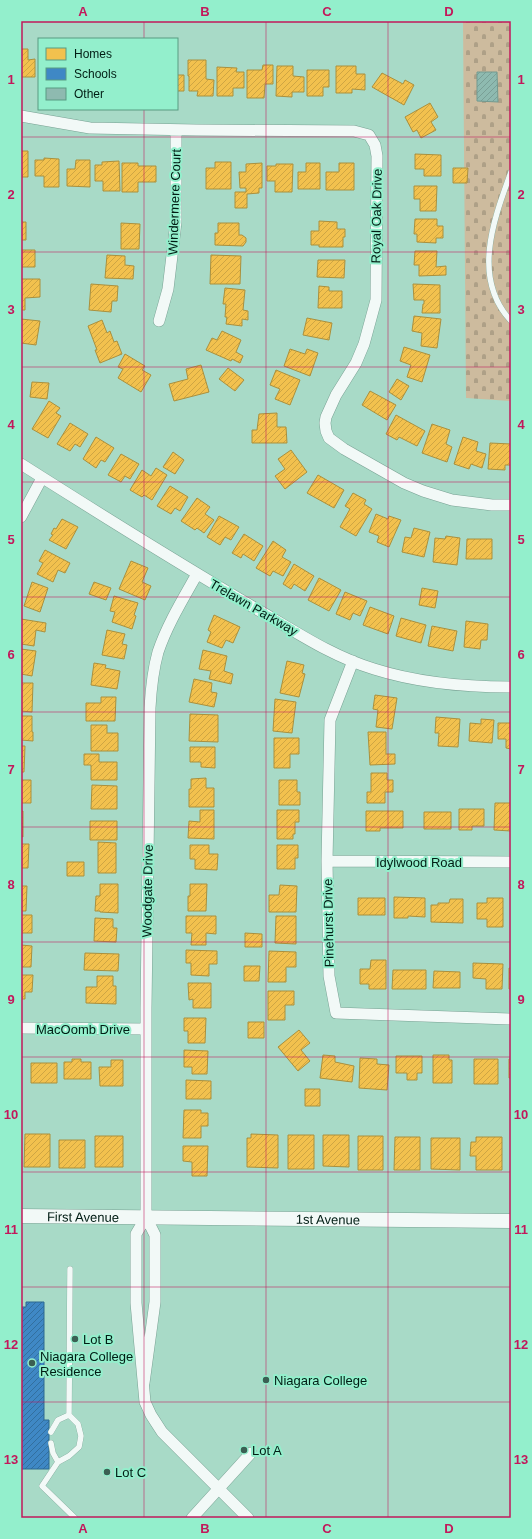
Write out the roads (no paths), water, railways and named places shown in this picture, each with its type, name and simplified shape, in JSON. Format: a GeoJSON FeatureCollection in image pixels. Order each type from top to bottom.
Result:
{"type":"FeatureCollection","features":[{"type":"Feature","properties":{"kind":"street","name":"Royal Oak Drive"},"geometry":{"type":"LineString","coordinates":[[21,116],[90,128],[176,130],[354,130],[369,135],[375,145],[377,156],[376,300],[364,344],[356,362],[336,395],[326,416],[326,431],[329,438],[344,448],[404,483],[423,491],[452,500],[492,505],[511,505]]}},
{"type":"Feature","properties":{"kind":"street","name":"Windermere Court"},"geometry":{"type":"LineString","coordinates":[[159,321],[168,289],[176,222],[176,130]]}},
{"type":"Feature","properties":{"kind":"street","name":"Trelawn Parkway"},"geometry":{"type":"LineString","coordinates":[[21,464],[197,574],[333,653],[352,661],[400,676],[459,685],[511,687]]}},
{"type":"Feature","properties":{"kind":"street"},"geometry":{"type":"LineString","coordinates":[[21,517],[42,478]]}},
{"type":"Feature","properties":{"kind":"street","name":"Woodgate Drive"},"geometry":{"type":"LineString","coordinates":[[146,1217],[146,1029],[149,726],[151,689],[159,651],[197,574]]}},
{"type":"Feature","properties":{"kind":"street","name":"Pinehurst Drive"},"geometry":{"type":"LineString","coordinates":[[352,661],[330,720],[327,861],[329,976],[336,1013],[511,1019]]}},
{"type":"Feature","properties":{"kind":"street","name":"Idylwood Road"},"geometry":{"type":"LineString","coordinates":[[327,861],[511,862]]}},
{"type":"Feature","properties":{"kind":"street","name":"MacOomb Drive"},"geometry":{"type":"LineString","coordinates":[[21,1028],[146,1029]]}},
{"type":"Feature","properties":{"kind":"street","name":"First Avenue"},"geometry":{"type":"LineString","coordinates":[[21,1216],[146,1217]]}},
{"type":"Feature","properties":{"kind":"street"},"geometry":{"type":"LineString","coordinates":[[146,1217],[136,1234],[136,1303],[145,1402],[162,1432],[220,1488],[248,1518]]}},
{"type":"Feature","properties":{"kind":"street"},"geometry":{"type":"LineString","coordinates":[[144,1383],[155,1302],[155,1235],[146,1217]]}},
{"type":"Feature","properties":{"kind":"street","name":"1st Avenue"},"geometry":{"type":"LineString","coordinates":[[146,1217],[511,1221]]}},
{"type":"Feature","properties":{"kind":"street"},"geometry":{"type":"LineString","coordinates":[[192,1518],[251,1453]]}},
{"type":"Feature","properties":{"kind":"lane"},"geometry":{"type":"LineString","coordinates":[[511,172],[495,218],[490,240],[489,259],[490,281],[493,292],[502,310],[511,321]]}},
{"type":"Feature","properties":{"kind":"lane"},"geometry":{"type":"LineString","coordinates":[[70,1269],[69,1415],[78,1424],[81,1436],[79,1448],[58,1462],[42,1486],[75,1518]]}},
{"type":"Feature","properties":{"kind":"lane"},"geometry":{"type":"LineString","coordinates":[[51,1432],[58,1420],[69,1415]]}},
{"type":"Feature","properties":{"kind":"lane"},"geometry":{"type":"LineString","coordinates":[[51,1443],[53,1453],[58,1462]]}},
{"type":"Feature","properties":{"kind":"place","name":"Lot B"},"geometry":{"type":"Point","coordinates":[75,1339]}},
{"type":"Feature","properties":{"kind":"place","name":"Niagara College Residence"},"geometry":{"type":"Point","coordinates":[32,1363]}},
{"type":"Feature","properties":{"kind":"place","name":"Niagara College"},"geometry":{"type":"Point","coordinates":[266,1380]}},
{"type":"Feature","properties":{"kind":"place","name":"Lot A"},"geometry":{"type":"Point","coordinates":[244,1450]}},
{"type":"Feature","properties":{"kind":"place","name":"Lot C"},"geometry":{"type":"Point","coordinates":[107,1472]}}]}
